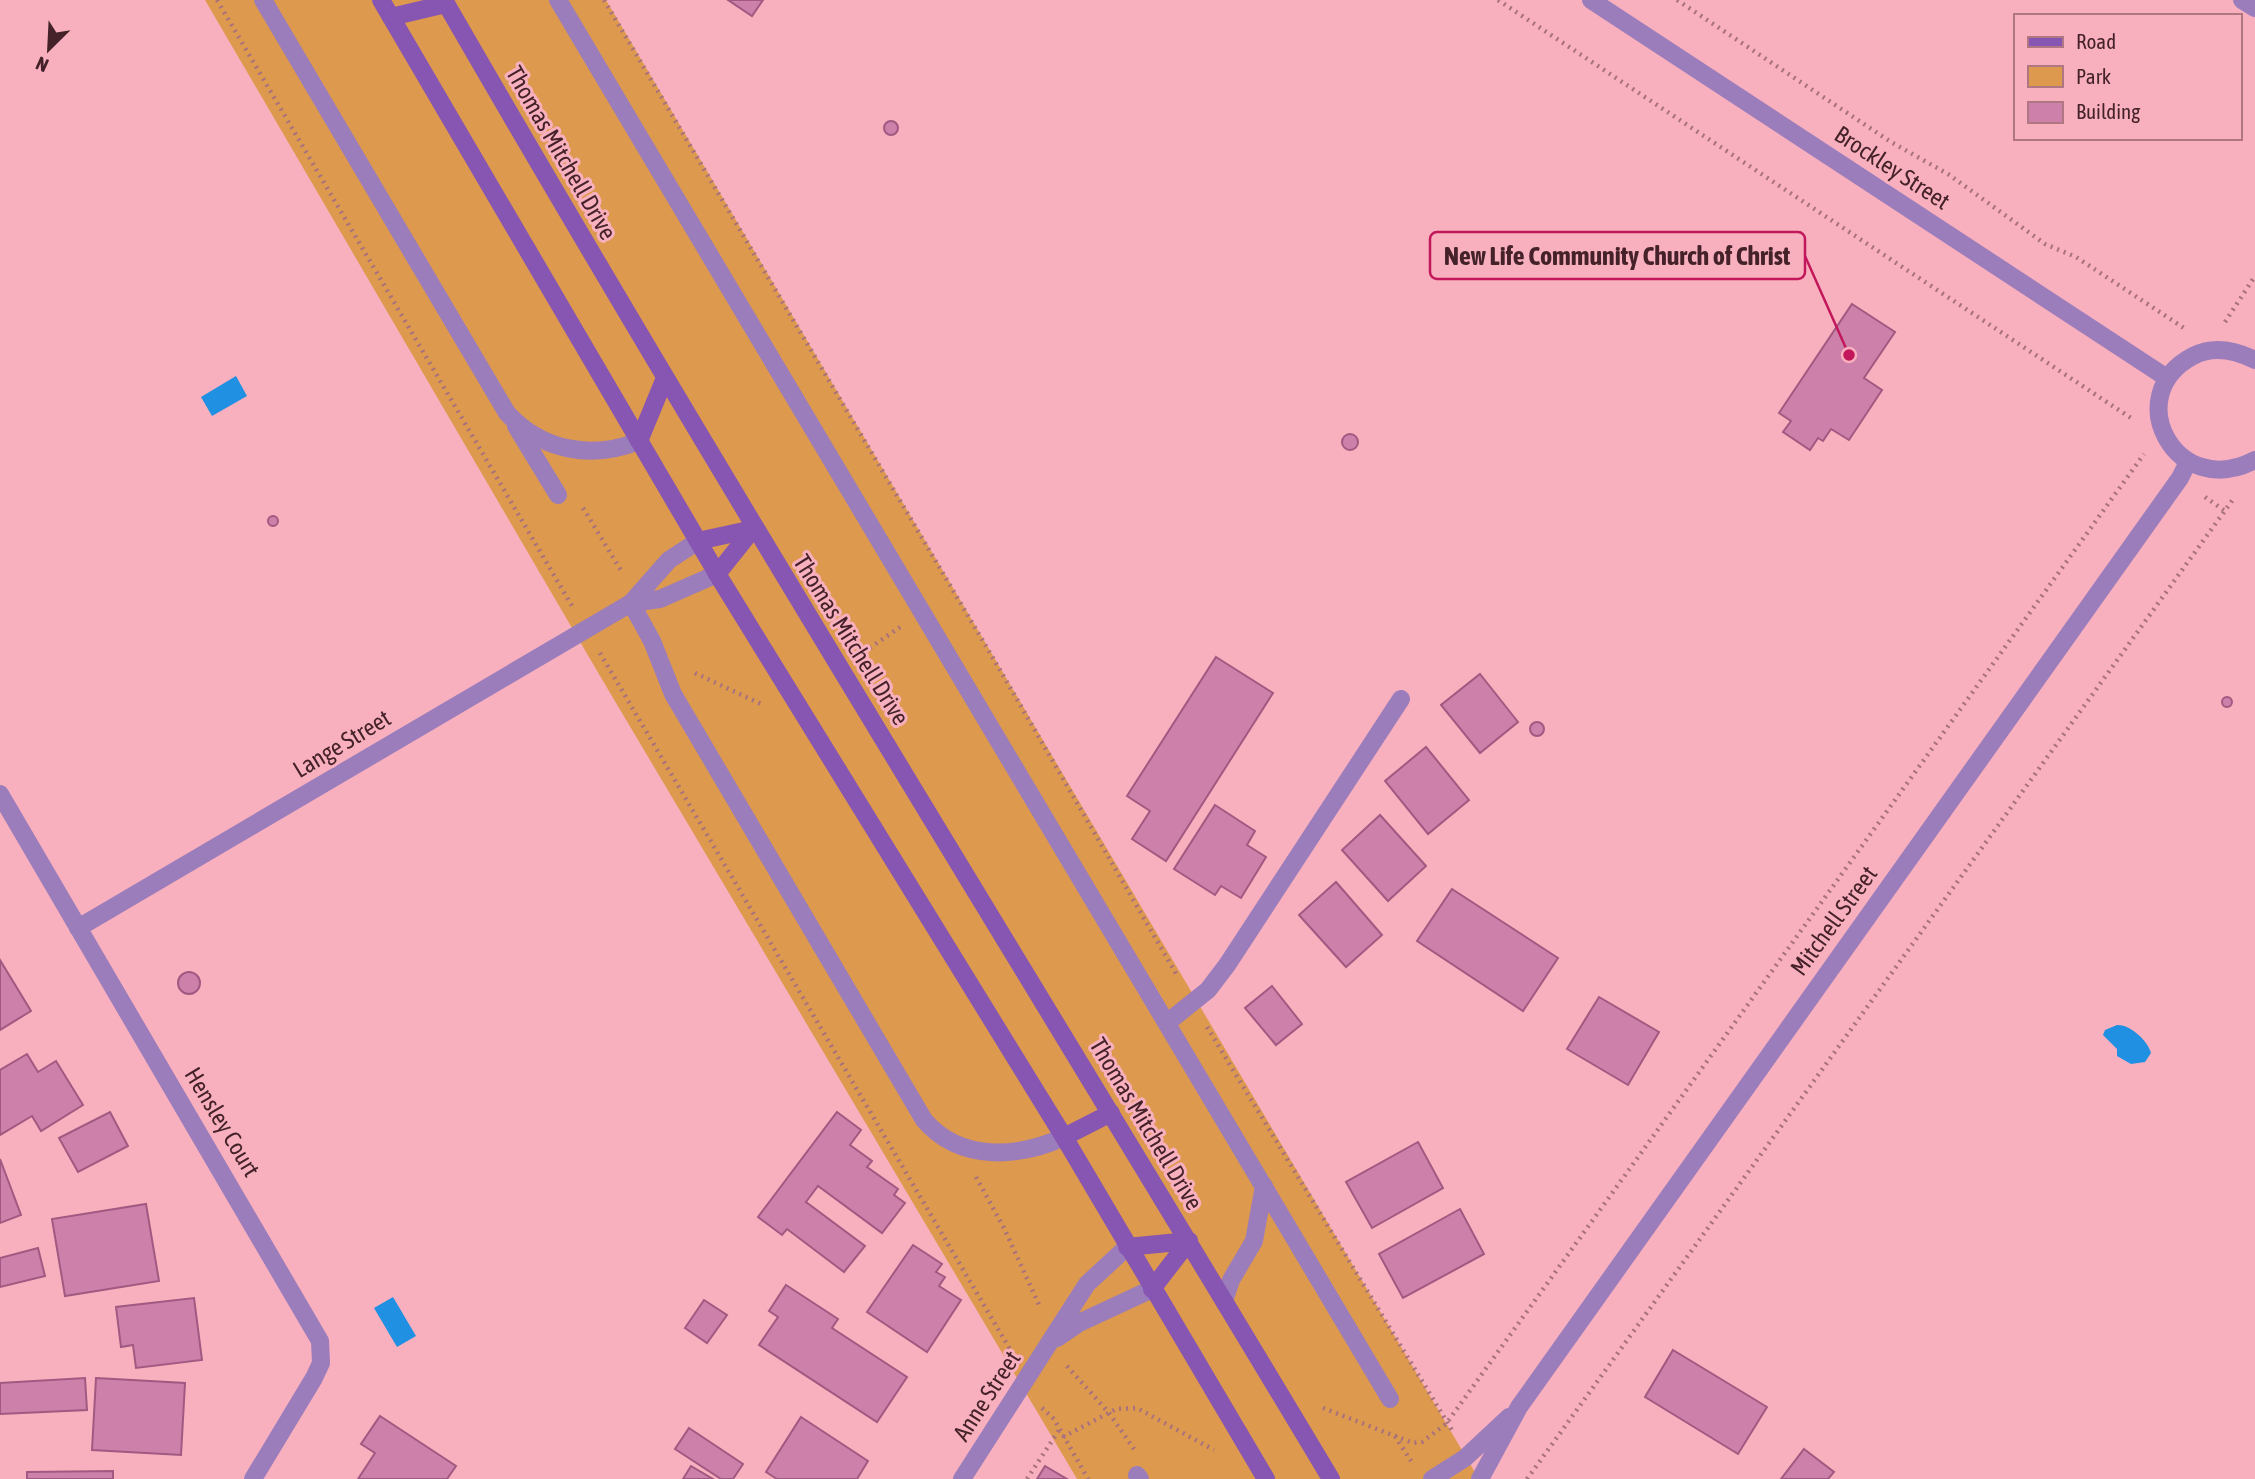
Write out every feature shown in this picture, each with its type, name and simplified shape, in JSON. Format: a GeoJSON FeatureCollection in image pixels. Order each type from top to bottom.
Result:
{"type":"FeatureCollection","features":[{"type":"Feature","properties":{"kind":"main road"},"geometry":{"type":"LineString","coordinates":[[381,0],[698,541],[1064,1137],[1266,1479]]}},
{"type":"Feature","properties":{"kind":"main road"},"geometry":{"type":"LineString","coordinates":[[391,17],[404,0]]}},
{"type":"Feature","properties":{"kind":"main road"},"geometry":{"type":"LineString","coordinates":[[391,17],[448,2]]}},
{"type":"Feature","properties":{"kind":"main road","name":"Thomas Mitchell Drive"},"geometry":{"type":"LineString","coordinates":[[448,2],[753,529],[1189,1241],[1331,1479]]}},
{"type":"Feature","properties":{"kind":"main road"},"geometry":{"type":"LineString","coordinates":[[639,441],[665,378]]}},
{"type":"Feature","properties":{"kind":"main road"},"geometry":{"type":"LineString","coordinates":[[698,541],[753,529]]}},
{"type":"Feature","properties":{"kind":"main road"},"geometry":{"type":"LineString","coordinates":[[718,574],[753,529]]}},
{"type":"Feature","properties":{"kind":"main road"},"geometry":{"type":"LineString","coordinates":[[1064,1137],[1111,1113]]}},
{"type":"Feature","properties":{"kind":"main road"},"geometry":{"type":"LineString","coordinates":[[1128,1247],[1189,1241]]}},
{"type":"Feature","properties":{"kind":"main road"},"geometry":{"type":"LineString","coordinates":[[1152,1289],[1189,1241]]}},
{"type":"Feature","properties":{"kind":"street"},"geometry":{"type":"LineString","coordinates":[[263,0],[558,495]]}},
{"type":"Feature","properties":{"kind":"street"},"geometry":{"type":"LineString","coordinates":[[558,0],[1390,1399]]}},
{"type":"Feature","properties":{"kind":"street","name":"Brockley Street"},"geometry":{"type":"LineString","coordinates":[[1591,0],[2167,378]]}},
{"type":"Feature","properties":{"kind":"street"},"geometry":{"type":"LineString","coordinates":[[2242,0],[2255,8]]}},
{"type":"Feature","properties":{"kind":"street"},"geometry":{"type":"LineString","coordinates":[[2255,360],[2220,349],[2200,352],[2181,362],[2167,378],[2160,396],[2159,415],[2163,433],[2173,450],[2188,462],[2204,469],[2221,471],[2239,468],[2255,460]]}},
{"type":"Feature","properties":{"kind":"street"},"geometry":{"type":"LineString","coordinates":[[508,413],[538,438],[575,450],[613,450],[639,441]]}},
{"type":"Feature","properties":{"kind":"street","name":"Mitchell Street"},"geometry":{"type":"LineString","coordinates":[[1480,1479],[1519,1407],[2180,478],[2188,462]]}},
{"type":"Feature","properties":{"kind":"street","name":"Lange Street"},"geometry":{"type":"LineString","coordinates":[[78,929],[631,603],[668,560],[698,541]]}},
{"type":"Feature","properties":{"kind":"street","name":"Lange Street"},"geometry":{"type":"LineString","coordinates":[[631,603],[660,599],[718,574]]}},
{"type":"Feature","properties":{"kind":"street"},"geometry":{"type":"LineString","coordinates":[[631,603],[652,641],[673,694],[916,1107],[942,1138],[958,1146],[1016,1152],[1041,1147],[1064,1137]]}},
{"type":"Feature","properties":{"kind":"street"},"geometry":{"type":"LineString","coordinates":[[1168,1022],[1193,1003],[1227,965],[1401,699]]}},
{"type":"Feature","properties":{"kind":"street","name":"Hensley Court"},"geometry":{"type":"LineString","coordinates":[[0,794],[320,1341],[321,1363],[314,1378],[253,1479]]}},
{"type":"Feature","properties":{"kind":"street"},"geometry":{"type":"LineString","coordinates":[[1224,1300],[1231,1280],[1258,1230],[1264,1186]]}},
{"type":"Feature","properties":{"kind":"street","name":"Anne Street"},"geometry":{"type":"LineString","coordinates":[[962,1479],[1028,1381],[1087,1284],[1128,1247]]}},
{"type":"Feature","properties":{"kind":"street","name":"Anne Street"},"geometry":{"type":"LineString","coordinates":[[1054,1340],[1079,1323],[1152,1289]]}},
{"type":"Feature","properties":{"kind":"street","name":"Mitchell Street"},"geometry":{"type":"LineString","coordinates":[[1432,1479],[1465,1458],[1519,1407]]}},
{"type":"Feature","properties":{"kind":"path"},"geometry":{"type":"LineString","coordinates":[[217,0],[1028,1381],[1040,1407],[1047,1410],[1088,1479]]}},
{"type":"Feature","properties":{"kind":"path"},"geometry":{"type":"LineString","coordinates":[[604,0],[993,658],[1193,1003],[1446,1424],[2135,467],[2146,451],[2145,443]]}},
{"type":"Feature","properties":{"kind":"path"},"geometry":{"type":"LineString","coordinates":[[1498,0],[2113,404],[2139,426]]}},
{"type":"Feature","properties":{"kind":"path"},"geometry":{"type":"LineString","coordinates":[[1677,0],[1891,142],[1948,174],[2045,244],[2076,257],[2192,331]]}},
{"type":"Feature","properties":{"kind":"path"},"geometry":{"type":"LineString","coordinates":[[2221,327],[2255,276]]}},
{"type":"Feature","properties":{"kind":"path"},"geometry":{"type":"LineString","coordinates":[[558,495],[571,488],[628,582],[631,603]]}},
{"type":"Feature","properties":{"kind":"path"},"geometry":{"type":"LineString","coordinates":[[1527,1479],[2241,488]]}},
{"type":"Feature","properties":{"kind":"path"},"geometry":{"type":"LineString","coordinates":[[958,1146],[1004,1228],[1064,1362],[1109,1413],[1146,1467],[1139,1477]]}},
{"type":"Feature","properties":{"kind":"path"},"geometry":{"type":"LineString","coordinates":[[1390,1399],[1379,1407],[1415,1468]]}},
{"type":"Feature","properties":{"kind":"path"},"geometry":{"type":"LineString","coordinates":[[1027,1479],[1059,1430]]}},
{"type":"Feature","properties":{"kind":"green space"},"geometry":{"type":"Polygon","coordinates":[[[205,0],[606,0],[1479,1479],[1077,1479],[603,681],[205,0]]]}},
{"type":"Feature","properties":{"kind":"water"},"geometry":{"type":"Polygon","coordinates":[[[236,376],[247,396],[212,416],[201,397],[236,376]]]}},
{"type":"Feature","properties":{"kind":"water"},"geometry":{"type":"Polygon","coordinates":[[[2117,1025],[2133,1030],[2146,1043],[2151,1053],[2145,1062],[2131,1064],[2117,1056],[2117,1049],[2103,1035],[2105,1030],[2117,1025]]]}},
{"type":"Feature","properties":{"kind":"water"},"geometry":{"type":"Polygon","coordinates":[[[393,1297],[416,1336],[397,1347],[374,1308],[393,1297]]]}},
{"type":"Feature","properties":{"kind":"building"},"geometry":{"type":"Polygon","coordinates":[[[728,0],[763,0],[752,16],[728,0]]]}},
{"type":"Feature","properties":{"kind":"building"},"geometry":{"type":"Polygon","coordinates":[[[888,121],[894,121],[898,128],[894,135],[888,135],[884,131],[884,125],[888,121]]]}},
{"type":"Feature","properties":{"kind":"building"},"geometry":{"type":"Polygon","coordinates":[[[1852,304],[1895,332],[1864,378],[1882,390],[1849,440],[1831,429],[1823,441],[1818,438],[1810,450],[1783,432],[1791,421],[1779,413],[1852,304]]]}},
{"type":"Feature","properties":{"kind":"building"},"geometry":{"type":"Polygon","coordinates":[[[1350,434],[1358,442],[1350,450],[1342,442],[1350,434]]]}},
{"type":"Feature","properties":{"kind":"building"},"geometry":{"type":"Polygon","coordinates":[[[273,516],[277,517],[277,525],[273,526],[269,525],[268,521],[269,517],[273,516]]]}},
{"type":"Feature","properties":{"kind":"building"},"geometry":{"type":"Polygon","coordinates":[[[1216,657],[1273,693],[1166,861],[1132,839],[1150,811],[1127,796],[1216,657]]]}},
{"type":"Feature","properties":{"kind":"building"},"geometry":{"type":"Polygon","coordinates":[[[1480,674],[1518,722],[1480,753],[1441,705],[1480,674]]]}},
{"type":"Feature","properties":{"kind":"building"},"geometry":{"type":"Polygon","coordinates":[[[2227,697],[2231,698],[2231,706],[2227,707],[2223,706],[2222,702],[2223,698],[2227,697]]]}},
{"type":"Feature","properties":{"kind":"building"},"geometry":{"type":"Polygon","coordinates":[[[1534,722],[1540,722],[1544,729],[1540,736],[1534,736],[1530,732],[1530,726],[1534,722]]]}},
{"type":"Feature","properties":{"kind":"building"},"geometry":{"type":"Polygon","coordinates":[[[1426,747],[1469,800],[1428,834],[1385,781],[1426,747]]]}},
{"type":"Feature","properties":{"kind":"building"},"geometry":{"type":"Polygon","coordinates":[[[1215,805],[1255,831],[1247,845],[1266,857],[1241,898],[1221,886],[1215,895],[1174,869],[1215,805]]]}},
{"type":"Feature","properties":{"kind":"building"},"geometry":{"type":"Polygon","coordinates":[[[1380,815],[1426,866],[1388,901],[1342,850],[1380,815]]]}},
{"type":"Feature","properties":{"kind":"building"},"geometry":{"type":"Polygon","coordinates":[[[1336,882],[1382,935],[1346,967],[1299,915],[1336,882]]]}},
{"type":"Feature","properties":{"kind":"building"},"geometry":{"type":"Polygon","coordinates":[[[1452,889],[1558,958],[1523,1011],[1417,941],[1452,889]]]}},
{"type":"Feature","properties":{"kind":"building"},"geometry":{"type":"Polygon","coordinates":[[[0,960],[31,1011],[0,1030],[0,960]]]}},
{"type":"Feature","properties":{"kind":"building"},"geometry":{"type":"Polygon","coordinates":[[[189,972],[197,975],[200,983],[197,991],[189,994],[181,991],[178,983],[181,975],[189,972]]]}},
{"type":"Feature","properties":{"kind":"building"},"geometry":{"type":"Polygon","coordinates":[[[1272,986],[1302,1024],[1276,1045],[1245,1008],[1272,986]]]}},
{"type":"Feature","properties":{"kind":"building"},"geometry":{"type":"Polygon","coordinates":[[[1599,997],[1659,1032],[1628,1085],[1567,1049],[1599,997]]]}},
{"type":"Feature","properties":{"kind":"building"},"geometry":{"type":"Polygon","coordinates":[[[27,1054],[38,1072],[56,1061],[83,1105],[41,1131],[32,1116],[0,1135],[0,1070],[27,1054]]]}},
{"type":"Feature","properties":{"kind":"building"},"geometry":{"type":"Polygon","coordinates":[[[110,1112],[128,1146],[78,1172],[59,1138],[110,1112]]]}},
{"type":"Feature","properties":{"kind":"building"},"geometry":{"type":"Polygon","coordinates":[[[837,1112],[861,1130],[850,1145],[872,1161],[867,1167],[898,1189],[894,1195],[905,1203],[882,1233],[818,1186],[806,1202],[865,1246],[844,1272],[787,1229],[782,1235],[758,1217],[837,1112]]]}},
{"type":"Feature","properties":{"kind":"building"},"geometry":{"type":"Polygon","coordinates":[[[1418,1142],[1443,1188],[1372,1228],[1346,1182],[1418,1142]]]}},
{"type":"Feature","properties":{"kind":"building"},"geometry":{"type":"Polygon","coordinates":[[[0,1159],[21,1215],[0,1223],[0,1159]]]}},
{"type":"Feature","properties":{"kind":"building"},"geometry":{"type":"Polygon","coordinates":[[[146,1204],[159,1281],[65,1296],[52,1219],[146,1204]]]}},
{"type":"Feature","properties":{"kind":"building"},"geometry":{"type":"Polygon","coordinates":[[[1460,1209],[1484,1254],[1403,1298],[1379,1254],[1460,1209]]]}},
{"type":"Feature","properties":{"kind":"building"},"geometry":{"type":"Polygon","coordinates":[[[913,1245],[942,1264],[936,1272],[945,1277],[939,1286],[961,1300],[927,1352],[867,1312],[913,1245]]]}},
{"type":"Feature","properties":{"kind":"building"},"geometry":{"type":"Polygon","coordinates":[[[38,1248],[45,1276],[0,1287],[0,1258],[38,1248]]]}},
{"type":"Feature","properties":{"kind":"building"},"geometry":{"type":"Polygon","coordinates":[[[786,1285],[838,1319],[832,1328],[907,1377],[877,1422],[759,1345],[778,1317],[769,1311],[786,1285]]]}},
{"type":"Feature","properties":{"kind":"building"},"geometry":{"type":"Polygon","coordinates":[[[194,1298],[202,1360],[136,1368],[133,1345],[121,1347],[116,1307],[194,1298]]]}},
{"type":"Feature","properties":{"kind":"building"},"geometry":{"type":"Polygon","coordinates":[[[704,1300],[727,1315],[707,1343],[685,1328],[704,1300]]]}},
{"type":"Feature","properties":{"kind":"building"},"geometry":{"type":"Polygon","coordinates":[[[1673,1350],[1767,1407],[1738,1454],[1645,1397],[1673,1350]]]}},
{"type":"Feature","properties":{"kind":"building"},"geometry":{"type":"Polygon","coordinates":[[[85,1378],[87,1410],[0,1414],[0,1383],[85,1378]]]}},
{"type":"Feature","properties":{"kind":"building"},"geometry":{"type":"Polygon","coordinates":[[[96,1378],[185,1383],[181,1455],[92,1450],[96,1378]]]}},
{"type":"Feature","properties":{"kind":"building"},"geometry":{"type":"Polygon","coordinates":[[[380,1416],[456,1466],[447,1479],[358,1479],[375,1453],[361,1444],[380,1416]]]}},
{"type":"Feature","properties":{"kind":"building"},"geometry":{"type":"Polygon","coordinates":[[[801,1417],[868,1461],[857,1479],[777,1479],[766,1472],[801,1417]]]}},
{"type":"Feature","properties":{"kind":"building"},"geometry":{"type":"Polygon","coordinates":[[[689,1428],[743,1464],[733,1479],[721,1479],[675,1449],[689,1428]]]}},
{"type":"Feature","properties":{"kind":"building"},"geometry":{"type":"Polygon","coordinates":[[[1804,1449],[1834,1472],[1828,1479],[1781,1479],[1804,1449]]]}},
{"type":"Feature","properties":{"kind":"building"},"geometry":{"type":"Polygon","coordinates":[[[691,1466],[713,1479],[683,1479],[691,1466]]]}},
{"type":"Feature","properties":{"kind":"building"},"geometry":{"type":"Polygon","coordinates":[[[1045,1466],[1067,1479],[1037,1479],[1045,1466]]]}},
{"type":"Feature","properties":{"kind":"building"},"geometry":{"type":"Polygon","coordinates":[[[113,1471],[113,1479],[27,1479],[27,1472],[113,1471]]]}},
{"type":"Feature","properties":{"kind":"place","name":"New Life Community Church of Christ"},"geometry":{"type":"Point","coordinates":[1849,355]}}]}
